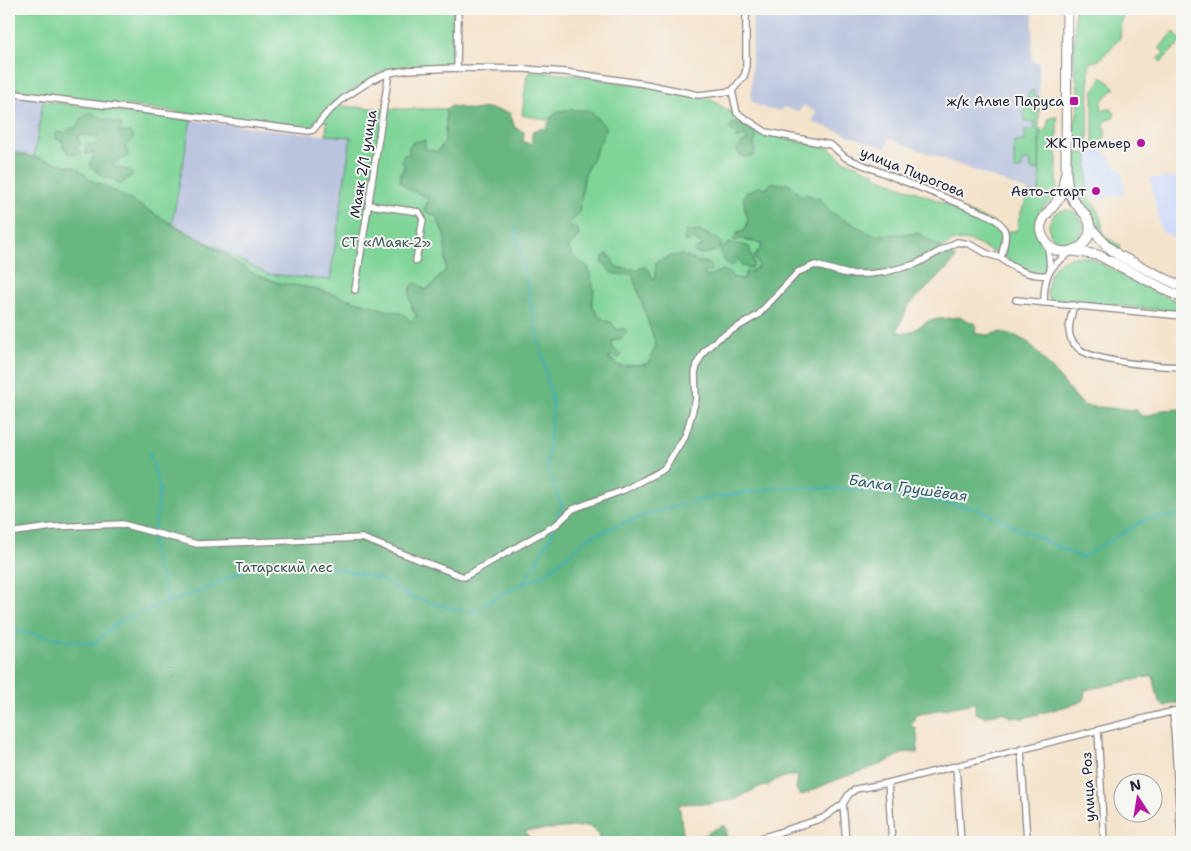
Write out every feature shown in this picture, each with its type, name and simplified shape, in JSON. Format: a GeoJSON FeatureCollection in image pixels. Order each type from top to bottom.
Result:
{"type":"FeatureCollection","features":[{"type":"Feature","properties":{"kind":"main road"},"geometry":{"type":"LineString","coordinates":[[1067,9],[1066,172],[1070,196],[1086,215],[1090,227],[1118,255],[1182,287]]}},
{"type":"Feature","properties":{"kind":"main road"},"geometry":{"type":"LineString","coordinates":[[1066,172],[1060,196],[1042,222],[1043,236],[1046,243],[1056,250],[1063,252],[1073,251],[1098,254],[1182,298]]}},
{"type":"Feature","properties":{"kind":"main road"},"geometry":{"type":"LineString","coordinates":[[1049,210],[1062,204],[1077,206]]}},
{"type":"Feature","properties":{"kind":"main road"},"geometry":{"type":"LineString","coordinates":[[1073,251],[1084,243],[1090,227]]}},
{"type":"Feature","properties":{"kind":"street"},"geometry":{"type":"LineString","coordinates":[[457,68],[458,9]]}},
{"type":"Feature","properties":{"kind":"street"},"geometry":{"type":"LineString","coordinates":[[16,94],[308,131],[313,130],[326,114],[344,98],[372,80],[389,72],[457,68],[504,68],[566,72],[646,84],[699,95],[732,91],[744,76],[746,70],[746,9]]}},
{"type":"Feature","properties":{"kind":"street","name":"Маяк 2/1 улица"},"geometry":{"type":"LineString","coordinates":[[355,290],[370,205],[389,72]]}},
{"type":"Feature","properties":{"kind":"street","name":"улица Пирогова"},"geometry":{"type":"LineString","coordinates":[[732,91],[737,114],[766,132],[832,145],[846,158],[994,218],[1004,226],[1006,232],[1001,258]]}},
{"type":"Feature","properties":{"kind":"street"},"geometry":{"type":"LineString","coordinates":[[370,205],[419,212],[423,218],[416,261]]}},
{"type":"Feature","properties":{"kind":"street"},"geometry":{"type":"LineString","coordinates":[[9,533],[52,527],[122,524],[197,544],[362,538],[464,577],[557,524],[573,509],[624,490],[664,469],[685,436],[696,400],[695,372],[705,350],[719,338],[758,315],[798,272],[815,265],[848,274],[885,272],[916,264],[957,242],[1001,258],[1014,267],[1028,273],[1046,274]]}},
{"type":"Feature","properties":{"kind":"street"},"geometry":{"type":"LineString","coordinates":[[1046,243],[1050,268]]}},
{"type":"Feature","properties":{"kind":"street"},"geometry":{"type":"LineString","coordinates":[[1044,302],[1046,274],[1050,268],[1073,251]]}},
{"type":"Feature","properties":{"kind":"street"},"geometry":{"type":"LineString","coordinates":[[1016,300],[1182,316]]}},
{"type":"Feature","properties":{"kind":"street"},"geometry":{"type":"LineString","coordinates":[[1074,305],[1070,321],[1070,336],[1075,346],[1082,351],[1100,357],[1140,364],[1182,367]]}},
{"type":"Feature","properties":{"kind":"street","name":"улица Роз"},"geometry":{"type":"LineString","coordinates":[[749,842],[768,839],[823,818],[843,804],[849,794],[856,789],[888,783],[1182,709]]}},
{"type":"Feature","properties":{"kind":"street"},"geometry":{"type":"LineString","coordinates":[[1173,711],[1181,842]]}},
{"type":"Feature","properties":{"kind":"street","name":"улица Роз"},"geometry":{"type":"LineString","coordinates":[[1098,730],[1104,842]]}},
{"type":"Feature","properties":{"kind":"street"},"geometry":{"type":"LineString","coordinates":[[1021,749],[1026,842]]}},
{"type":"Feature","properties":{"kind":"street"},"geometry":{"type":"LineString","coordinates":[[956,766],[961,842]]}},
{"type":"Feature","properties":{"kind":"street"},"geometry":{"type":"LineString","coordinates":[[888,783],[892,842]]}},
{"type":"Feature","properties":{"kind":"street"},"geometry":{"type":"LineString","coordinates":[[843,804],[846,842]]}},
{"type":"Feature","properties":{"kind":"shaded area"},"geometry":{"type":"Polygon","coordinates":[[[753,9],[1033,9],[1032,61],[1039,62],[1039,195],[888,138],[888,144],[885,148],[812,122],[816,112],[803,105],[799,112],[783,107],[782,111],[766,109],[751,101],[753,9]]]}},
{"type":"Feature","properties":{"kind":"shaded area"},"geometry":{"type":"Polygon","coordinates":[[[9,84],[21,91],[44,94],[34,157],[9,151],[9,84]]]}},
{"type":"Feature","properties":{"kind":"shaded area"},"geometry":{"type":"Polygon","coordinates":[[[191,120],[351,137],[330,280],[267,274],[172,224],[191,120]]]}},
{"type":"Feature","properties":{"kind":"shaded area"},"geometry":{"type":"Polygon","coordinates":[[[1100,150],[1107,152],[1113,163],[1122,173],[1125,194],[1095,199],[1087,191],[1088,155],[1100,150]]]}},
{"type":"Feature","properties":{"kind":"shaded area"},"geometry":{"type":"Polygon","coordinates":[[[1182,177],[1182,242],[1161,231],[1150,178],[1182,177]]]}},
{"type":"Feature","properties":{"kind":"green space","name":"СТ «Маяк-2»"},"geometry":{"type":"Polygon","coordinates":[[[9,9],[454,9],[452,65],[401,67],[382,71],[337,100],[341,106],[386,109],[446,109],[445,142],[437,152],[425,148],[410,154],[401,173],[413,191],[429,198],[424,211],[436,216],[445,237],[446,269],[433,285],[426,290],[415,283],[410,291],[412,310],[417,317],[411,321],[397,312],[312,288],[279,283],[252,273],[223,253],[174,225],[267,274],[330,280],[351,137],[326,135],[327,122],[318,118],[311,127],[306,128],[21,91],[9,84],[9,9]]]}},
{"type":"Feature","properties":{"kind":"green space"},"geometry":{"type":"Polygon","coordinates":[[[1075,9],[1130,9],[1121,20],[1120,38],[1099,60],[1089,63],[1088,146],[1078,146],[1074,138],[1079,103],[1074,63],[1075,9]]]}},
{"type":"Feature","properties":{"kind":"green space"},"geometry":{"type":"Polygon","coordinates":[[[1174,32],[1182,41],[1161,62],[1158,59],[1164,53],[1159,48],[1174,32]]]}},
{"type":"Feature","properties":{"kind":"green space"},"geometry":{"type":"Polygon","coordinates":[[[532,72],[565,74],[710,99],[767,135],[822,146],[832,150],[843,160],[875,173],[875,176],[995,223],[1001,234],[999,250],[997,254],[976,243],[963,240],[950,243],[942,248],[884,235],[875,237],[830,212],[820,199],[802,197],[789,184],[771,183],[744,205],[748,220],[746,228],[735,235],[747,241],[762,243],[761,248],[757,252],[759,266],[742,279],[733,278],[723,270],[706,277],[704,274],[706,262],[699,262],[687,256],[656,262],[655,277],[652,279],[643,272],[614,266],[609,254],[603,257],[614,272],[621,274],[632,273],[656,345],[648,364],[619,366],[608,358],[616,357],[611,342],[622,338],[620,330],[597,314],[592,304],[594,290],[588,267],[572,255],[569,247],[572,228],[568,225],[579,213],[585,173],[607,128],[565,110],[558,112],[548,120],[522,115],[527,75],[532,72]],[[687,232],[684,241],[692,238],[703,246],[696,249],[697,254],[714,252],[718,239],[708,236],[704,232],[687,232]]]}},
{"type":"Feature","properties":{"kind":"green space"},"geometry":{"type":"Polygon","coordinates":[[[1102,76],[1115,88],[1101,102],[1102,110],[1111,109],[1114,112],[1114,116],[1104,121],[1103,140],[1098,145],[1093,146],[1093,92],[1102,76]]]}},
{"type":"Feature","properties":{"kind":"green space"},"geometry":{"type":"Polygon","coordinates":[[[1031,91],[1034,91],[1034,96],[1039,96],[1039,170],[1031,170],[1031,161],[1022,162],[1021,169],[1016,170],[1014,168],[1014,142],[1025,141],[1025,131],[1035,130],[1035,122],[1026,122],[1024,119],[1024,105],[1028,102],[1028,95],[1031,91]]]}},
{"type":"Feature","properties":{"kind":"green space"},"geometry":{"type":"Polygon","coordinates":[[[43,101],[191,120],[172,224],[89,179],[78,168],[34,157],[43,101]]]}},
{"type":"Feature","properties":{"kind":"green space","name":"Татарский лес"},"geometry":{"type":"Polygon","coordinates":[[[451,106],[474,110],[487,108],[510,113],[515,128],[524,132],[523,142],[532,144],[534,130],[546,128],[553,116],[563,111],[589,110],[607,128],[585,173],[579,213],[568,225],[578,229],[579,237],[568,247],[573,256],[588,267],[594,290],[592,304],[597,314],[605,321],[611,322],[616,329],[620,330],[622,328],[628,331],[622,338],[611,342],[613,348],[622,355],[619,358],[612,356],[608,358],[619,366],[648,364],[656,345],[632,274],[613,273],[602,263],[603,257],[605,255],[612,257],[614,265],[617,267],[637,270],[644,266],[650,271],[652,279],[655,277],[656,262],[670,256],[682,255],[709,264],[712,268],[710,271],[705,272],[706,277],[723,270],[730,273],[733,278],[743,279],[745,278],[745,273],[748,271],[752,272],[759,266],[754,257],[761,248],[762,243],[741,239],[734,241],[733,238],[746,228],[748,220],[743,199],[746,193],[760,186],[766,189],[771,183],[789,184],[802,197],[806,194],[820,199],[830,212],[875,236],[918,233],[956,258],[907,307],[898,332],[909,333],[930,320],[960,317],[976,324],[975,333],[987,335],[1001,332],[1016,336],[1029,343],[1084,406],[1137,410],[1141,416],[1148,416],[1162,410],[1180,409],[1182,413],[1182,702],[1164,706],[1159,702],[1153,676],[1085,690],[1084,700],[1078,703],[1024,718],[1012,717],[1002,712],[985,717],[975,713],[975,703],[916,714],[911,726],[916,728],[917,753],[906,752],[882,764],[833,781],[800,796],[796,789],[798,776],[789,776],[777,779],[767,786],[759,787],[734,800],[679,804],[683,834],[675,841],[704,835],[723,825],[727,831],[726,837],[716,840],[710,838],[699,842],[597,842],[600,834],[588,826],[525,831],[529,837],[537,842],[9,842],[9,151],[78,168],[89,179],[116,192],[223,253],[252,273],[279,283],[312,288],[385,310],[399,312],[411,321],[417,316],[410,299],[412,286],[415,283],[426,290],[433,285],[446,269],[445,237],[436,216],[424,211],[429,198],[406,188],[400,181],[401,173],[405,167],[402,161],[403,155],[410,154],[408,148],[413,142],[425,140],[425,148],[437,152],[445,142],[446,109],[451,106]]]}},
{"type":"Feature","properties":{"kind":"green space"},"geometry":{"type":"Polygon","coordinates":[[[92,112],[122,125],[119,132],[130,132],[134,138],[125,148],[128,151],[128,156],[113,164],[114,166],[131,171],[132,175],[122,184],[117,183],[111,178],[105,178],[91,167],[90,162],[94,152],[86,154],[84,150],[86,144],[98,145],[97,136],[79,135],[78,139],[81,144],[75,149],[81,151],[78,155],[68,153],[67,149],[63,148],[63,141],[56,139],[55,135],[58,132],[66,133],[69,129],[77,126],[81,118],[92,112]]]}},
{"type":"Feature","properties":{"kind":"green space"},"geometry":{"type":"Polygon","coordinates":[[[1057,117],[1057,192],[1039,213],[1035,225],[1047,254],[1048,266],[1044,272],[1027,271],[1004,257],[1007,231],[1016,231],[1019,225],[1017,223],[1029,192],[1039,195],[1040,130],[1046,130],[1049,118],[1057,117]]]}},
{"type":"Feature","properties":{"kind":"green space"},"geometry":{"type":"Polygon","coordinates":[[[732,123],[746,124],[756,134],[754,156],[743,157],[738,153],[737,148],[747,141],[747,138],[744,136],[736,139],[736,134],[729,128],[732,123]]]}},
{"type":"Feature","properties":{"kind":"green space"},"geometry":{"type":"Polygon","coordinates":[[[1074,153],[1085,153],[1088,155],[1087,191],[1072,186],[1072,155],[1074,153]]]}},
{"type":"Feature","properties":{"kind":"green space"},"geometry":{"type":"Polygon","coordinates":[[[1072,190],[1092,201],[1099,214],[1103,236],[1121,246],[1118,251],[1099,235],[1092,212],[1075,198],[1072,190]]]}},
{"type":"Feature","properties":{"kind":"green space"},"geometry":{"type":"Polygon","coordinates":[[[1066,210],[1078,215],[1083,227],[1078,239],[1066,244],[1054,239],[1049,227],[1054,215],[1066,210]]]}},
{"type":"Feature","properties":{"kind":"green space"},"geometry":{"type":"Polygon","coordinates":[[[686,231],[703,232],[718,239],[722,246],[714,252],[697,254],[694,252],[696,249],[703,246],[692,238],[689,241],[684,241],[686,231]]]}},
{"type":"Feature","properties":{"kind":"green space"},"geometry":{"type":"Polygon","coordinates":[[[732,243],[750,248],[754,265],[751,268],[742,266],[737,258],[735,258],[734,265],[727,265],[720,251],[732,243]]]}},
{"type":"Feature","properties":{"kind":"green space"},"geometry":{"type":"Polygon","coordinates":[[[1082,256],[1093,259],[1146,288],[1182,303],[1182,312],[1052,300],[1047,296],[1047,287],[1055,267],[1073,257],[1082,256]]]}},
{"type":"Feature","properties":{"kind":"waterway"},"geometry":{"type":"LineString","coordinates":[[515,227],[553,406],[547,467],[562,505],[556,522]]}},
{"type":"Feature","properties":{"kind":"waterway"},"geometry":{"type":"LineString","coordinates":[[149,452],[160,489],[152,549],[169,602]]}},
{"type":"Feature","properties":{"kind":"waterway","name":"Балка Грушёвая"},"geometry":{"type":"LineString","coordinates":[[9,630],[93,644],[120,621],[201,591],[255,565],[339,569],[381,579],[410,597],[470,613],[505,592],[547,573],[589,537],[645,515],[699,500],[781,487],[868,490],[977,509],[1082,558],[1146,519],[1182,515]]}},
{"type":"Feature","properties":{"kind":"waterway"},"geometry":{"type":"LineString","coordinates":[[523,583],[554,528]]}},
{"type":"Feature","properties":{"kind":"place","name":"ж/к Алые Паруса"},"geometry":{"type":"Point","coordinates":[1074,101]}},
{"type":"Feature","properties":{"kind":"place","name":"ЖК Премьер"},"geometry":{"type":"Point","coordinates":[1141,143]}},
{"type":"Feature","properties":{"kind":"place","name":"Авто-старт"},"geometry":{"type":"Point","coordinates":[1096,191]}}]}
